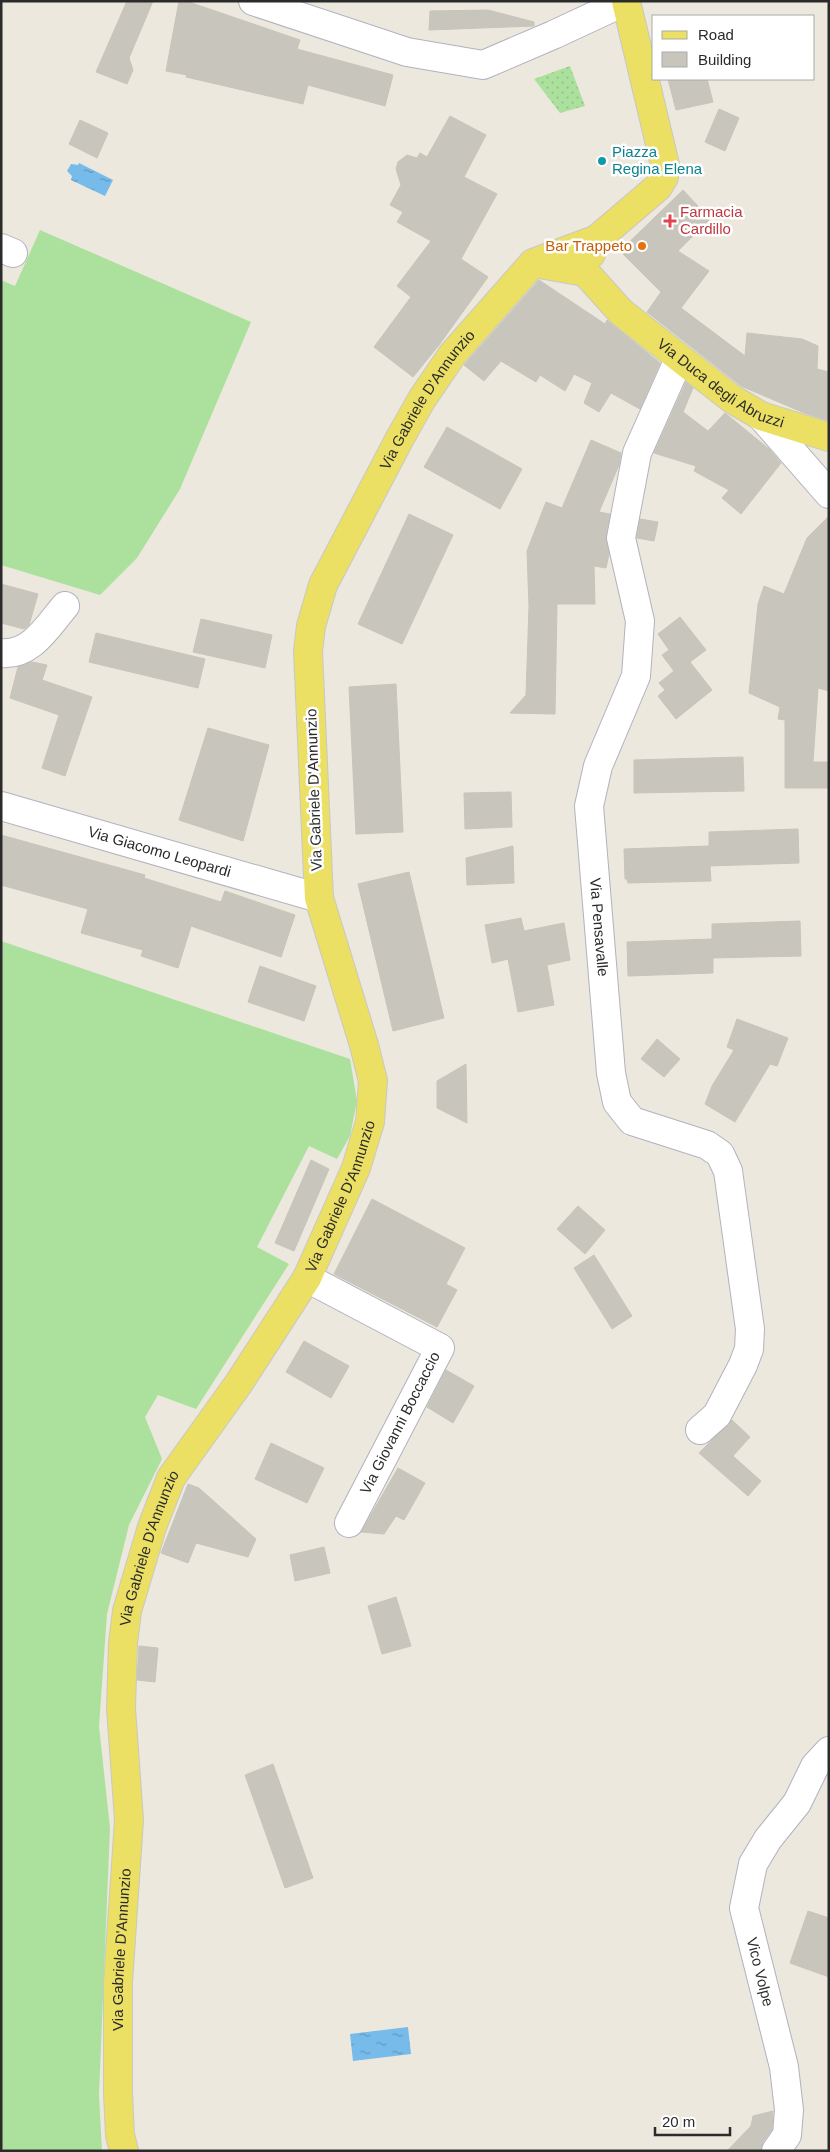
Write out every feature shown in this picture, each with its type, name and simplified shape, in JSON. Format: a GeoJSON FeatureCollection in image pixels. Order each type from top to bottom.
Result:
{"type":"FeatureCollection","features":[{"type":"Feature","properties":{"kind":"main road"},"geometry":{"type":"LineString","coordinates":[[532,263],[597,238],[658,187],[664,177],[665,165],[626,1]]}},
{"type":"Feature","properties":{"kind":"main road"},"geometry":{"type":"LineString","coordinates":[[532,263],[584,272],[597,238]]}},
{"type":"Feature","properties":{"kind":"main road","name":"Via Gabriele D'Annunzio"},"geometry":{"type":"LineString","coordinates":[[124,2151],[120,2134],[118,2093],[118,1983],[129,1820],[121,1708],[123,1643],[127,1611],[152,1526],[171,1478],[239,1383],[307,1278],[356,1168],[370,1122],[373,1081],[364,1045],[319,898],[308,652],[311,626],[323,585],[422,399],[452,355],[532,263]]}},
{"type":"Feature","properties":{"kind":"main road","name":"Via Duca degli Abruzzi"},"geometry":{"type":"LineString","coordinates":[[584,272],[621,312],[678,359],[732,399],[761,416],[829,437]]}},
{"type":"Feature","properties":{"kind":"street"},"geometry":{"type":"LineString","coordinates":[[253,1],[407,52],[483,65],[562,32],[626,1]]}},
{"type":"Feature","properties":{"kind":"street","name":"Via Pensavalle"},"geometry":{"type":"LineString","coordinates":[[678,359],[638,453],[621,538],[640,621],[636,676],[598,766],[589,806],[611,1073],[617,1102],[632,1121],[707,1145],[720,1154],[728,1171],[750,1329],[749,1349],[717,1415],[700,1430]]}},
{"type":"Feature","properties":{"kind":"street"},"geometry":{"type":"LineString","coordinates":[[761,416],[829,494]]}},
{"type":"Feature","properties":{"kind":"street"},"geometry":{"type":"LineString","coordinates":[[1,653],[10,654],[36,640],[65,606]]}},
{"type":"Feature","properties":{"kind":"street","name":"Via Giacomo Leopardi"},"geometry":{"type":"LineString","coordinates":[[1,806],[319,898]]}},
{"type":"Feature","properties":{"kind":"street","name":"Via Giovanni Boccaccio"},"geometry":{"type":"LineString","coordinates":[[307,1278],[440,1348],[349,1523]]}},
{"type":"Feature","properties":{"kind":"street","name":"Vico Volpe"},"geometry":{"type":"LineString","coordinates":[[776,2151],[787,2135],[789,2125],[785,2076],[744,1908],[753,1864],[768,1839],[797,1803],[815,1766],[829,1751]]}},
{"type":"Feature","properties":{"kind":"green space"},"geometry":{"type":"Polygon","coordinates":[[[570,66],[585,106],[560,113],[534,79],[570,66]]]}},
{"type":"Feature","properties":{"kind":"green space"},"geometry":{"type":"Polygon","coordinates":[[[40,230],[251,322],[180,489],[137,558],[100,595],[1,565],[1,280],[15,286],[40,230]]]}},
{"type":"Feature","properties":{"kind":"green space"},"geometry":{"type":"Polygon","coordinates":[[[1,941],[350,1059],[357,1101],[350,1136],[337,1159],[309,1146],[257,1247],[289,1264],[196,1409],[158,1395],[145,1417],[162,1459],[129,1525],[107,1614],[99,1726],[110,1828],[99,2095],[102,2151],[1,2151],[1,941]]]}},
{"type":"Feature","properties":{"kind":"water"},"geometry":{"type":"Polygon","coordinates":[[[79,163],[113,180],[105,196],[71,180],[72,176],[67,171],[71,164],[78,165],[79,163]]]}},
{"type":"Feature","properties":{"kind":"water"},"geometry":{"type":"Polygon","coordinates":[[[408,2027],[411,2054],[353,2061],[350,2034],[408,2027]]]}},
{"type":"Feature","properties":{"kind":"building"},"geometry":{"type":"Polygon","coordinates":[[[127,1],[153,1],[129,58],[133,70],[127,84],[96,72],[127,1]]]}},
{"type":"Feature","properties":{"kind":"building"},"geometry":{"type":"Polygon","coordinates":[[[179,1],[186,1],[300,40],[297,49],[393,75],[385,106],[308,85],[303,104],[166,71],[179,1]]]}},
{"type":"Feature","properties":{"kind":"building"},"geometry":{"type":"Polygon","coordinates":[[[488,10],[534,22],[534,26],[429,30],[430,11],[488,10]]]}},
{"type":"Feature","properties":{"kind":"building"},"geometry":{"type":"Polygon","coordinates":[[[668,80],[707,80],[713,102],[676,110],[668,80]]]}},
{"type":"Feature","properties":{"kind":"building"},"geometry":{"type":"Polygon","coordinates":[[[719,109],[739,118],[725,151],[705,142],[719,109]]]}},
{"type":"Feature","properties":{"kind":"building"},"geometry":{"type":"Polygon","coordinates":[[[450,116],[486,135],[464,177],[497,194],[461,259],[488,277],[439,345],[413,377],[374,347],[411,297],[397,286],[431,241],[397,222],[403,212],[390,205],[401,185],[396,169],[398,162],[407,155],[417,158],[420,153],[427,157],[450,116]]]}},
{"type":"Feature","properties":{"kind":"building"},"geometry":{"type":"Polygon","coordinates":[[[80,120],[108,133],[97,158],[69,144],[80,120]]]}},
{"type":"Feature","properties":{"kind":"building"},"geometry":{"type":"Polygon","coordinates":[[[683,190],[710,219],[678,251],[709,271],[681,308],[745,356],[747,333],[802,339],[818,346],[817,369],[829,372],[829,421],[802,412],[741,386],[647,312],[661,292],[620,251],[683,190]]]}},
{"type":"Feature","properties":{"kind":"building"},"geometry":{"type":"Polygon","coordinates":[[[539,280],[605,324],[607,320],[660,363],[640,409],[611,393],[599,412],[584,403],[592,383],[574,374],[565,391],[540,375],[536,382],[501,361],[484,381],[464,365],[539,280]]]}},
{"type":"Feature","properties":{"kind":"building"},"geometry":{"type":"Polygon","coordinates":[[[686,382],[693,388],[683,412],[708,431],[725,413],[769,449],[781,463],[741,514],[722,498],[729,490],[694,471],[696,466],[654,453],[686,382]]]}},
{"type":"Feature","properties":{"kind":"building"},"geometry":{"type":"Polygon","coordinates":[[[447,427],[522,469],[500,509],[424,467],[447,427]]]}},
{"type":"Feature","properties":{"kind":"building"},"geometry":{"type":"Polygon","coordinates":[[[591,440],[621,453],[619,465],[599,512],[610,514],[606,535],[609,554],[606,568],[594,566],[595,604],[557,604],[555,714],[510,713],[526,695],[529,606],[527,551],[546,502],[562,508],[591,440]]]}},
{"type":"Feature","properties":{"kind":"building"},"geometry":{"type":"Polygon","coordinates":[[[409,514],[453,535],[402,644],[358,624],[409,514]]]}},
{"type":"Feature","properties":{"kind":"building"},"geometry":{"type":"Polygon","coordinates":[[[829,516],[829,691],[818,688],[813,762],[829,762],[829,788],[785,788],[785,720],[778,719],[780,707],[749,693],[758,604],[764,586],[784,594],[807,538],[829,516]]]}},
{"type":"Feature","properties":{"kind":"building"},"geometry":{"type":"Polygon","coordinates":[[[640,519],[658,522],[654,541],[637,538],[640,519]]]}},
{"type":"Feature","properties":{"kind":"building"},"geometry":{"type":"Polygon","coordinates":[[[1,584],[38,594],[29,625],[24,629],[1,623],[1,584]]]}},
{"type":"Feature","properties":{"kind":"building"},"geometry":{"type":"Polygon","coordinates":[[[680,617],[706,650],[690,662],[712,690],[676,719],[658,696],[665,690],[659,683],[674,671],[662,655],[669,650],[658,634],[680,617]]]}},
{"type":"Feature","properties":{"kind":"building"},"geometry":{"type":"Polygon","coordinates":[[[201,619],[272,635],[265,668],[193,652],[201,619]]]}},
{"type":"Feature","properties":{"kind":"building"},"geometry":{"type":"Polygon","coordinates":[[[96,633],[205,659],[198,688],[89,662],[96,633]]]}},
{"type":"Feature","properties":{"kind":"building"},"geometry":{"type":"Polygon","coordinates":[[[32,662],[47,665],[42,680],[92,697],[65,776],[42,768],[59,715],[10,698],[18,667],[32,662]]]}},
{"type":"Feature","properties":{"kind":"building"},"geometry":{"type":"Polygon","coordinates":[[[396,684],[403,832],[356,834],[349,687],[396,684]]]}},
{"type":"Feature","properties":{"kind":"building"},"geometry":{"type":"Polygon","coordinates":[[[208,728],[269,745],[243,841],[179,820],[208,728]]]}},
{"type":"Feature","properties":{"kind":"building"},"geometry":{"type":"Polygon","coordinates":[[[743,757],[744,791],[634,793],[634,760],[743,757]]]}},
{"type":"Feature","properties":{"kind":"building"},"geometry":{"type":"Polygon","coordinates":[[[511,792],[512,827],[465,829],[464,793],[511,792]]]}},
{"type":"Feature","properties":{"kind":"building"},"geometry":{"type":"Polygon","coordinates":[[[798,829],[799,863],[710,866],[711,881],[628,883],[627,879],[625,879],[624,849],[709,846],[709,832],[798,829]]]}},
{"type":"Feature","properties":{"kind":"building"},"geometry":{"type":"Polygon","coordinates":[[[1,835],[145,875],[144,878],[221,902],[225,891],[295,915],[281,957],[191,926],[178,968],[141,956],[143,950],[81,933],[88,909],[1,885],[1,835]]]}},
{"type":"Feature","properties":{"kind":"building"},"geometry":{"type":"Polygon","coordinates":[[[513,846],[514,883],[467,885],[466,858],[513,846]]]}},
{"type":"Feature","properties":{"kind":"building"},"geometry":{"type":"Polygon","coordinates":[[[409,872],[444,1018],[393,1031],[358,884],[409,872]]]}},
{"type":"Feature","properties":{"kind":"building"},"geometry":{"type":"Polygon","coordinates":[[[521,918],[524,931],[564,923],[570,960],[547,965],[554,1005],[518,1012],[508,959],[492,963],[485,925],[521,918]]]}},
{"type":"Feature","properties":{"kind":"building"},"geometry":{"type":"Polygon","coordinates":[[[800,921],[801,956],[713,958],[713,973],[628,976],[627,942],[712,939],[712,924],[800,921]]]}},
{"type":"Feature","properties":{"kind":"building"},"geometry":{"type":"Polygon","coordinates":[[[260,966],[316,986],[304,1021],[248,1002],[260,966]]]}},
{"type":"Feature","properties":{"kind":"building"},"geometry":{"type":"Polygon","coordinates":[[[737,1019],[788,1038],[777,1066],[770,1064],[735,1122],[705,1104],[712,1086],[734,1050],[727,1047],[737,1019]]]}},
{"type":"Feature","properties":{"kind":"building"},"geometry":{"type":"Polygon","coordinates":[[[657,1039],[680,1059],[664,1077],[641,1059],[657,1039]]]}},
{"type":"Feature","properties":{"kind":"building"},"geometry":{"type":"Polygon","coordinates":[[[466,1064],[467,1123],[437,1108],[437,1081],[466,1064]]]}},
{"type":"Feature","properties":{"kind":"building"},"geometry":{"type":"Polygon","coordinates":[[[311,1160],[329,1169],[294,1251],[275,1243],[311,1160]]]}},
{"type":"Feature","properties":{"kind":"building"},"geometry":{"type":"Polygon","coordinates":[[[372,1199],[465,1248],[446,1284],[457,1290],[437,1327],[334,1274],[372,1199]]]}},
{"type":"Feature","properties":{"kind":"building"},"geometry":{"type":"Polygon","coordinates":[[[578,1206],[605,1230],[585,1254],[557,1229],[578,1206]]]}},
{"type":"Feature","properties":{"kind":"building"},"geometry":{"type":"Polygon","coordinates":[[[594,1255],[632,1316],[612,1329],[574,1268],[594,1255]]]}},
{"type":"Feature","properties":{"kind":"building"},"geometry":{"type":"Polygon","coordinates":[[[304,1341],[349,1366],[331,1398],[286,1372],[304,1341]]]}},
{"type":"Feature","properties":{"kind":"building"},"geometry":{"type":"Polygon","coordinates":[[[446,1370],[474,1386],[453,1423],[427,1407],[446,1370]]]}},
{"type":"Feature","properties":{"kind":"building"},"geometry":{"type":"Polygon","coordinates":[[[732,1420],[750,1437],[733,1456],[761,1481],[748,1496],[699,1453],[732,1420]]]}},
{"type":"Feature","properties":{"kind":"building"},"geometry":{"type":"Polygon","coordinates":[[[271,1443],[324,1468],[307,1503],[255,1479],[271,1443]]]}},
{"type":"Feature","properties":{"kind":"building"},"geometry":{"type":"Polygon","coordinates":[[[398,1468],[425,1483],[404,1520],[396,1516],[384,1534],[361,1532],[398,1468]]]}},
{"type":"Feature","properties":{"kind":"building"},"geometry":{"type":"Polygon","coordinates":[[[188,1484],[199,1488],[256,1539],[248,1557],[196,1543],[188,1563],[161,1553],[188,1484]]]}},
{"type":"Feature","properties":{"kind":"building"},"geometry":{"type":"Polygon","coordinates":[[[324,1547],[330,1573],[295,1581],[290,1555],[324,1547]]]}},
{"type":"Feature","properties":{"kind":"building"},"geometry":{"type":"Polygon","coordinates":[[[396,1597],[411,1646],[382,1654],[368,1606],[396,1597]]]}},
{"type":"Feature","properties":{"kind":"building"},"geometry":{"type":"Polygon","coordinates":[[[139,1646],[158,1648],[155,1682],[137,1680],[139,1646]]]}},
{"type":"Feature","properties":{"kind":"building"},"geometry":{"type":"Polygon","coordinates":[[[273,1764],[313,1878],[285,1888],[245,1775],[273,1764]]]}},
{"type":"Feature","properties":{"kind":"building"},"geometry":{"type":"Polygon","coordinates":[[[808,1911],[829,1918],[829,1977],[790,1963],[808,1911]]]}},
{"type":"Feature","properties":{"kind":"building"},"geometry":{"type":"Polygon","coordinates":[[[773,2111],[772,2130],[763,2142],[761,2151],[727,2151],[751,2126],[753,2116],[773,2111]]]}},
{"type":"Feature","properties":{"kind":"place","name":"Piazza Regina Elena"},"geometry":{"type":"Point","coordinates":[602,161]}},
{"type":"Feature","properties":{"kind":"place","name":"Farmacia Cardillo"},"geometry":{"type":"Point","coordinates":[670,221]}},
{"type":"Feature","properties":{"kind":"place","name":"Bar Trappeto"},"geometry":{"type":"Point","coordinates":[642,246]}}]}
